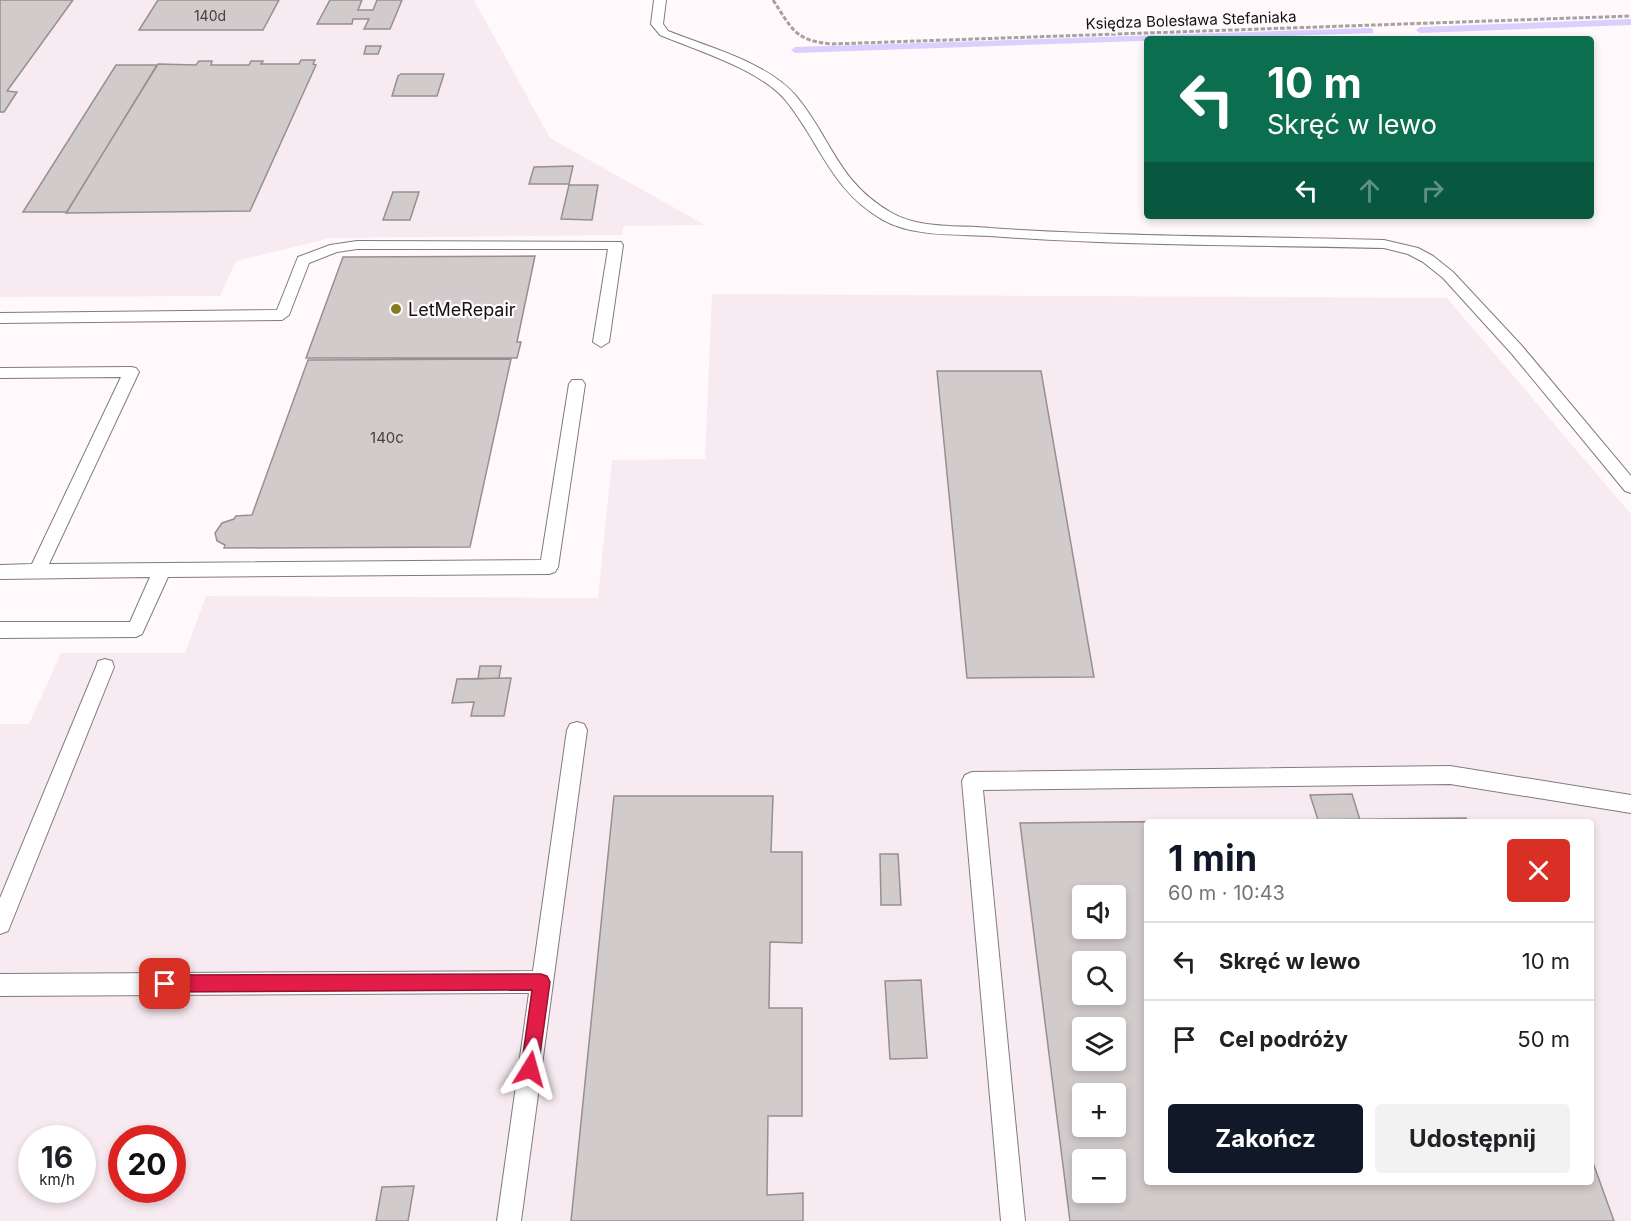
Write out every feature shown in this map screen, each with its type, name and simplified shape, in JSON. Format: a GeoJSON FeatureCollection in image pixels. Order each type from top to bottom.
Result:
{"type":"FeatureCollection","features":[{"type":"Feature","properties":{"kind":"lane"},"geometry":{"type":"LineString","coordinates":[[660,0],[657,24],[664,33],[763,74],[791,98],[848,186],[867,204],[890,218],[911,226],[1018,234],[1384,244],[1413,251],[1428,259],[1448,275],[1517,350],[1631,487]]}},
{"type":"Feature","properties":{"kind":"lane"},"geometry":{"type":"LineString","coordinates":[[0,318],[282,315],[303,260],[335,248],[357,245],[616,245],[601,342]]}},
{"type":"Feature","properties":{"kind":"lane"},"geometry":{"type":"LineString","coordinates":[[0,373],[131,372],[37,571]]}},
{"type":"Feature","properties":{"kind":"lane"},"geometry":{"type":"LineString","coordinates":[[0,572],[549,567],[577,384]]}},
{"type":"Feature","properties":{"kind":"lane"},"geometry":{"type":"LineString","coordinates":[[0,630],[136,629],[162,570]]}},
{"type":"Feature","properties":{"kind":"lane"},"geometry":{"type":"LineString","coordinates":[[0,924],[105,668]]}},
{"type":"Feature","properties":{"kind":"lane"},"geometry":{"type":"LineString","coordinates":[[509,1221],[577,730]]}},
{"type":"Feature","properties":{"kind":"lane"},"geometry":{"type":"LineString","coordinates":[[1013,1221],[972,781],[1450,775],[1631,804]]}},
{"type":"Feature","properties":{"kind":"lane"},"geometry":{"type":"LineString","coordinates":[[0,985],[541,982]]}},
{"type":"Feature","properties":{"kind":"path","name":"Księdza Bolesława Stefaniaka"},"geometry":{"type":"LineString","coordinates":[[773,0],[797,37],[832,44],[1631,16]]}},
{"type":"Feature","properties":{"kind":"shaded area"},"geometry":{"type":"Polygon","coordinates":[[[0,0],[474,0],[550,138],[705,225],[624,226],[622,235],[331,238],[236,261],[220,296],[0,297],[0,0]]]}},
{"type":"Feature","properties":{"kind":"shaded area"},"geometry":{"type":"Polygon","coordinates":[[[712,294],[1447,298],[1631,514],[1631,1221],[0,1221],[0,724],[29,724],[61,653],[185,653],[206,596],[598,598],[612,460],[705,459],[712,294]]]}},
{"type":"Feature","properties":{"kind":"building"},"geometry":{"type":"Polygon","coordinates":[[[0,0],[73,0],[7,91],[17,92],[4,112],[0,112],[0,0]]]}},
{"type":"Feature","properties":{"kind":"building"},"geometry":{"type":"Polygon","coordinates":[[[158,0],[279,0],[263,30],[139,30],[158,0]]]}},
{"type":"Feature","properties":{"kind":"building"},"geometry":{"type":"Polygon","coordinates":[[[330,0],[362,0],[358,10],[373,10],[377,0],[402,0],[390,29],[364,29],[369,19],[353,19],[352,24],[317,24],[330,0]]]}},
{"type":"Feature","properties":{"kind":"building"},"geometry":{"type":"Polygon","coordinates":[[[366,46],[381,46],[378,54],[364,54],[366,46]]]}},
{"type":"Feature","properties":{"kind":"building"},"geometry":{"type":"Polygon","coordinates":[[[301,60],[315,60],[313,64],[316,65],[250,211],[66,213],[158,64],[196,65],[199,61],[212,61],[211,65],[249,65],[251,61],[263,61],[261,64],[299,64],[301,60]]]}},
{"type":"Feature","properties":{"kind":"building"},"geometry":{"type":"Polygon","coordinates":[[[116,65],[157,65],[67,212],[23,212],[116,65]]]}},
{"type":"Feature","properties":{"kind":"building"},"geometry":{"type":"Polygon","coordinates":[[[401,74],[444,74],[437,96],[392,96],[398,76],[401,74]]]}},
{"type":"Feature","properties":{"kind":"building"},"geometry":{"type":"Polygon","coordinates":[[[573,166],[569,184],[529,184],[534,167],[573,166]]]}},
{"type":"Feature","properties":{"kind":"building"},"geometry":{"type":"Polygon","coordinates":[[[569,185],[598,185],[592,220],[561,219],[569,185]]]}},
{"type":"Feature","properties":{"kind":"building"},"geometry":{"type":"Polygon","coordinates":[[[393,192],[419,192],[410,220],[383,220],[393,192]]]}},
{"type":"Feature","properties":{"kind":"building"},"geometry":{"type":"Polygon","coordinates":[[[535,256],[517,342],[521,342],[517,358],[306,358],[343,257],[535,256]]]}},
{"type":"Feature","properties":{"kind":"building"},"geometry":{"type":"Polygon","coordinates":[[[511,359],[470,547],[224,548],[225,545],[217,541],[215,533],[222,523],[236,516],[252,515],[308,360],[511,359]]]}},
{"type":"Feature","properties":{"kind":"building"},"geometry":{"type":"Polygon","coordinates":[[[937,371],[1041,371],[1094,677],[967,678],[937,371]]]}},
{"type":"Feature","properties":{"kind":"building"},"geometry":{"type":"Polygon","coordinates":[[[480,666],[501,666],[499,678],[478,679],[480,666]]]}},
{"type":"Feature","properties":{"kind":"building"},"geometry":{"type":"Polygon","coordinates":[[[511,678],[504,716],[471,716],[474,702],[452,703],[457,679],[511,678]]]}},
{"type":"Feature","properties":{"kind":"building"},"geometry":{"type":"Polygon","coordinates":[[[1352,794],[1360,819],[1318,819],[1310,795],[1352,794]]]}},
{"type":"Feature","properties":{"kind":"building"},"geometry":{"type":"Polygon","coordinates":[[[614,796],[773,796],[771,852],[802,852],[802,943],[770,942],[769,1008],[802,1008],[802,1116],[768,1116],[767,1195],[803,1193],[803,1221],[571,1221],[614,796]]]}},
{"type":"Feature","properties":{"kind":"building"},"geometry":{"type":"Polygon","coordinates":[[[1466,818],[1466,819],[1377,819],[1466,818]]]}},
{"type":"Feature","properties":{"kind":"building"},"geometry":{"type":"Polygon","coordinates":[[[1144,822],[1144,1185],[1594,1185],[1594,1166],[1614,1221],[1070,1221],[1020,823],[1144,822]]]}},
{"type":"Feature","properties":{"kind":"building"},"geometry":{"type":"Polygon","coordinates":[[[880,854],[898,854],[901,905],[881,905],[880,854]]]}},
{"type":"Feature","properties":{"kind":"building"},"geometry":{"type":"Polygon","coordinates":[[[921,980],[927,1058],[890,1059],[885,981],[921,980]]]}},
{"type":"Feature","properties":{"kind":"building"},"geometry":{"type":"Polygon","coordinates":[[[414,1186],[408,1221],[376,1221],[382,1187],[414,1186]]]}},
{"type":"Feature","properties":{"kind":"waterway"},"geometry":{"type":"LineString","coordinates":[[1420,30],[1631,22]]}},
{"type":"Feature","properties":{"kind":"waterway"},"geometry":{"type":"LineString","coordinates":[[1219,36],[1370,31]]}},
{"type":"Feature","properties":{"kind":"waterway"},"geometry":{"type":"LineString","coordinates":[[795,50],[1144,38]]}},
{"type":"Feature","properties":{"kind":"place","name":"LetMeRepair"},"geometry":{"type":"Point","coordinates":[396,309]}},
{"type":"Feature","properties":{"kind":"route"},"geometry":{"type":"LineString","coordinates":[[165,984],[541,982],[530,1069]]}}]}
